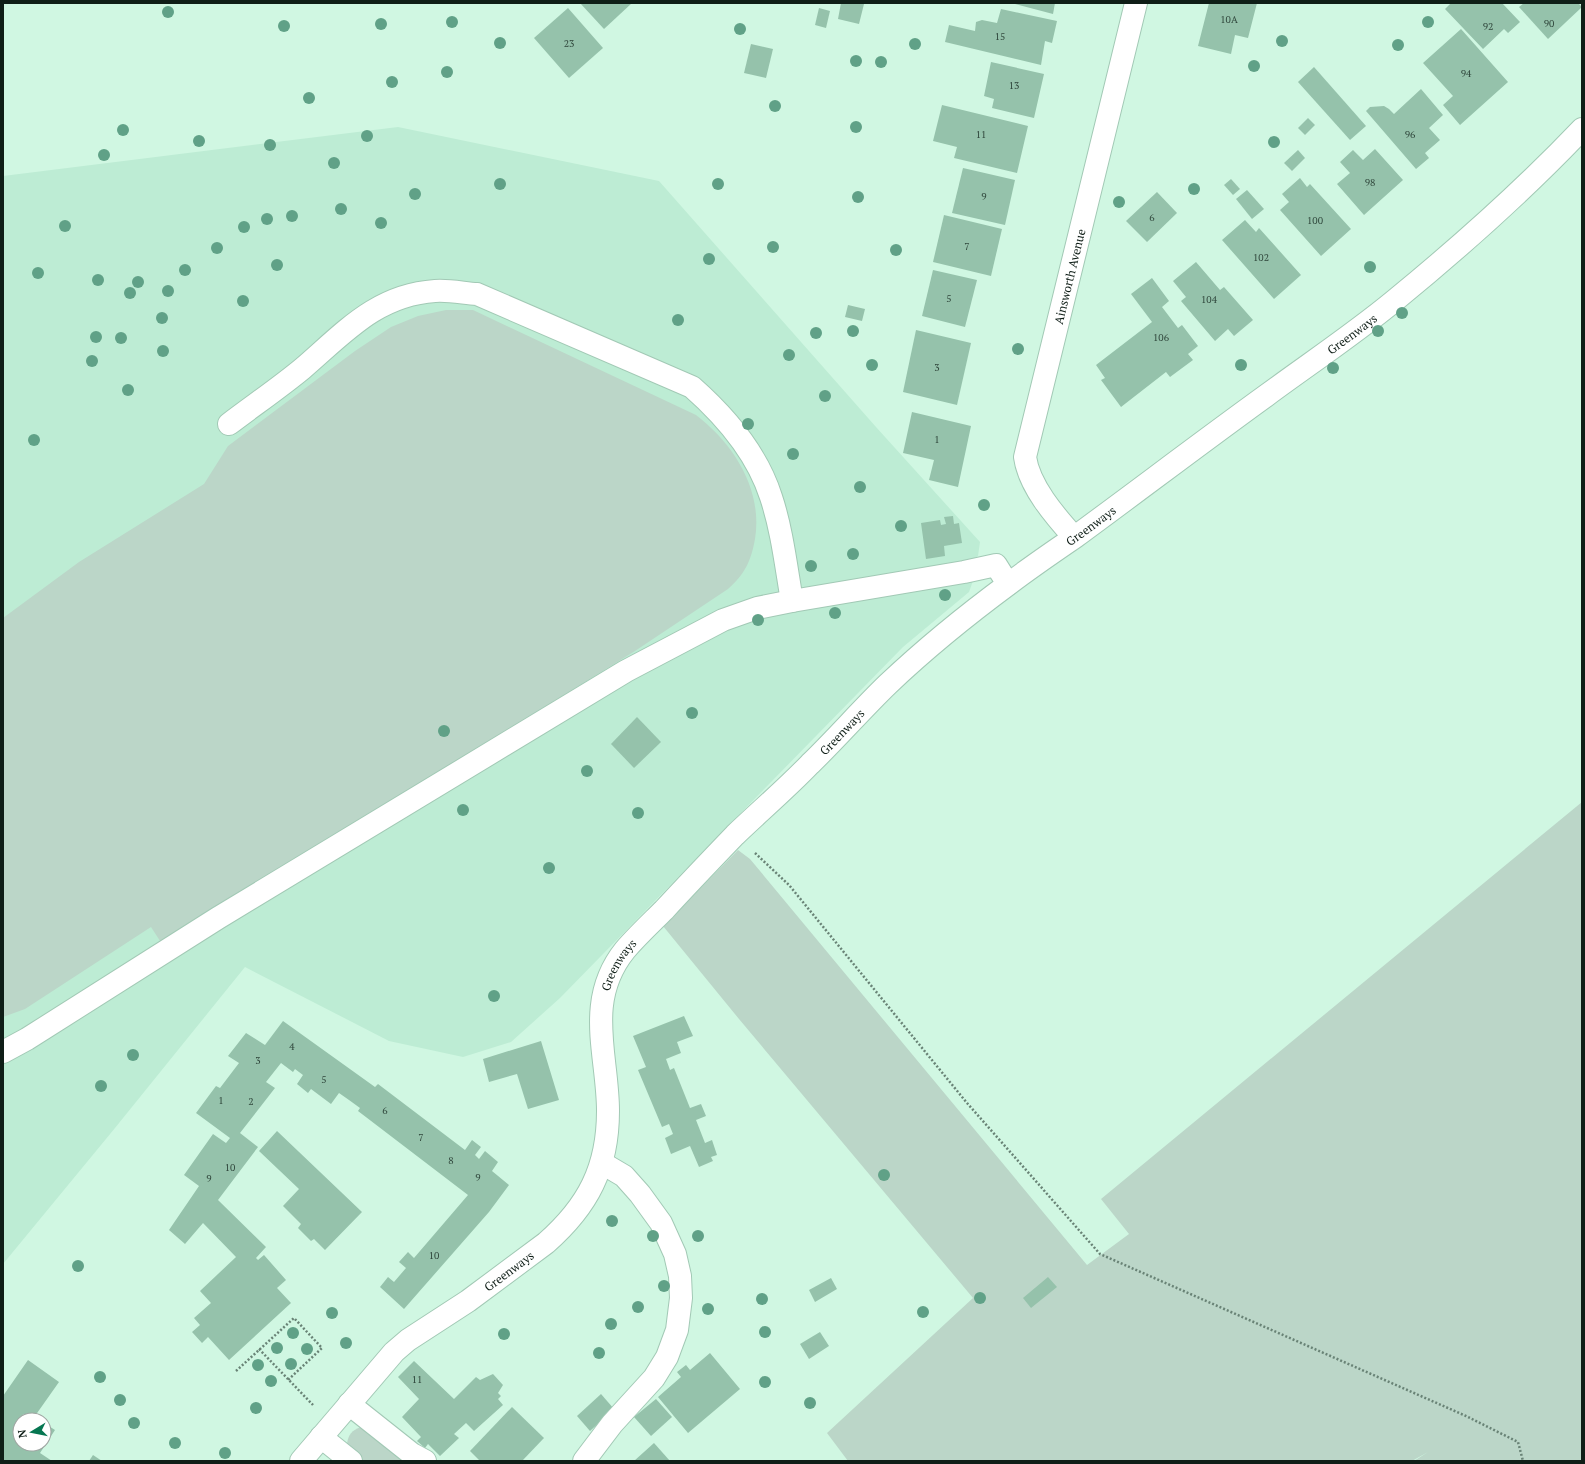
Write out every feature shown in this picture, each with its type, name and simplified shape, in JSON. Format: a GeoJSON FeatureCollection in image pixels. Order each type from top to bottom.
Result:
{"type":"FeatureCollection","features":[{"type":"Feature","properties":{"kind":"street","name":"Ainsworth Avenue"},"geometry":{"type":"LineString","coordinates":[[1074,538],[1059,520],[1031,479],[1026,466],[1025,458],[1136,3]]}},
{"type":"Feature","properties":{"kind":"street","name":"Greenways"},"geometry":{"type":"LineString","coordinates":[[301,1461],[377,1370],[394,1352],[408,1340],[474,1297],[520,1263],[558,1232],[581,1206],[591,1190],[602,1163],[607,1133],[608,1109],[600,1020],[606,987],[614,967],[624,951],[736,835],[811,763],[885,686],[925,649],[1008,584],[1074,538],[1392,302],[1526,186],[1582,129]]}},
{"type":"Feature","properties":{"kind":"street"},"geometry":{"type":"LineString","coordinates":[[230,424],[300,370],[346,330],[376,308],[391,301],[420,293],[449,291],[477,294],[692,387],[717,411],[745,445],[762,475],[777,517],[792,601]]}},
{"type":"Feature","properties":{"kind":"street"},"geometry":{"type":"LineString","coordinates":[[3,1052],[33,1035],[218,918],[626,671],[723,620],[758,608],[792,601],[964,572],[996,565],[1008,584]]}},
{"type":"Feature","properties":{"kind":"street"},"geometry":{"type":"LineString","coordinates":[[584,1461],[612,1424],[654,1378],[667,1357],[677,1330],[681,1298],[680,1276],[675,1254],[661,1224],[640,1194],[624,1176],[602,1163]]}},
{"type":"Feature","properties":{"kind":"street"},"geometry":{"type":"LineString","coordinates":[[349,1404],[412,1454],[425,1461]]}},
{"type":"Feature","properties":{"kind":"street"},"geometry":{"type":"LineString","coordinates":[[321,1437],[351,1461]]}},
{"type":"Feature","properties":{"kind":"path"},"geometry":{"type":"LineString","coordinates":[[736,835],[789,885],[967,1103],[1100,1254],[1466,1416],[1518,1442],[1523,1461]]}},
{"type":"Feature","properties":{"kind":"path"},"geometry":{"type":"LineString","coordinates":[[236,1371],[294,1318],[322,1348],[288,1380]]}},
{"type":"Feature","properties":{"kind":"path"},"geometry":{"type":"LineString","coordinates":[[259,1349],[298,1391]]}},
{"type":"Feature","properties":{"kind":"shaded area"},"geometry":{"type":"Polygon","coordinates":[[[398,127],[659,181],[876,427],[980,542],[978,556],[971,560],[974,578],[969,592],[903,647],[560,998],[511,1042],[463,1057],[389,1041],[245,967],[3,1264],[3,176],[398,127]]]}},
{"type":"Feature","properties":{"kind":"shaded area"},"geometry":{"type":"Polygon","coordinates":[[[446,310],[473,310],[696,415],[710,427],[733,454],[743,470],[750,486],[754,503],[756,521],[755,539],[749,561],[743,572],[728,589],[635,651],[162,944],[151,927],[25,1009],[3,1017],[3,618],[79,562],[204,484],[228,446],[355,351],[391,327],[418,316],[446,310]]]}},
{"type":"Feature","properties":{"kind":"shaded area"},"geometry":{"type":"Polygon","coordinates":[[[1582,802],[1582,1461],[1414,1461],[1428,1452],[1412,1461],[848,1461],[827,1433],[973,1298],[663,926],[738,850],[750,859],[1087,1265],[1129,1234],[1101,1199],[1582,802]]]}},
{"type":"Feature","properties":{"kind":"shaded area"},"geometry":{"type":"Polygon","coordinates":[[[361,1427],[410,1461],[358,1461],[347,1444],[351,1433],[361,1427]]]}},
{"type":"Feature","properties":{"kind":"building"},"geometry":{"type":"Polygon","coordinates":[[[580,3],[632,3],[604,29],[580,3]]]}},
{"type":"Feature","properties":{"kind":"building"},"geometry":{"type":"Polygon","coordinates":[[[841,3],[864,4],[859,24],[838,19],[841,3]]]}},
{"type":"Feature","properties":{"kind":"building"},"geometry":{"type":"Polygon","coordinates":[[[1011,3],[1055,3],[1053,14],[1011,3]]]}},
{"type":"Feature","properties":{"kind":"building"},"geometry":{"type":"Polygon","coordinates":[[[1209,3],[1257,3],[1248,38],[1235,35],[1231,54],[1198,46],[1209,3]]]}},
{"type":"Feature","properties":{"kind":"building"},"geometry":{"type":"Polygon","coordinates":[[[1451,3],[1502,3],[1520,22],[1508,33],[1504,29],[1483,49],[1445,9],[1451,3]]]}},
{"type":"Feature","properties":{"kind":"building"},"geometry":{"type":"Polygon","coordinates":[[[1524,3],[1578,3],[1582,7],[1548,39],[1519,7],[1524,3]]]}},
{"type":"Feature","properties":{"kind":"building"},"geometry":{"type":"Polygon","coordinates":[[[568,8],[603,48],[569,78],[534,38],[568,8]]]}},
{"type":"Feature","properties":{"kind":"building"},"geometry":{"type":"Polygon","coordinates":[[[819,8],[830,11],[826,28],[815,25],[819,8]]]}},
{"type":"Feature","properties":{"kind":"building"},"geometry":{"type":"Polygon","coordinates":[[[1001,9],[1057,21],[1052,43],[1045,41],[1041,65],[945,42],[949,25],[975,31],[976,22],[982,20],[997,23],[1001,9]]]}},
{"type":"Feature","properties":{"kind":"building"},"geometry":{"type":"Polygon","coordinates":[[[1461,29],[1508,82],[1460,125],[1443,105],[1453,96],[1423,63],[1461,29]]]}},
{"type":"Feature","properties":{"kind":"building"},"geometry":{"type":"Polygon","coordinates":[[[751,44],[773,49],[766,78],[744,73],[751,44]]]}},
{"type":"Feature","properties":{"kind":"building"},"geometry":{"type":"Polygon","coordinates":[[[991,62],[1044,74],[1034,118],[992,108],[994,99],[984,96],[991,62]]]}},
{"type":"Feature","properties":{"kind":"building"},"geometry":{"type":"Polygon","coordinates":[[[1314,67],[1366,126],[1350,140],[1298,82],[1314,67]]]}},
{"type":"Feature","properties":{"kind":"building"},"geometry":{"type":"Polygon","coordinates":[[[1421,89],[1443,115],[1429,128],[1440,140],[1425,153],[1429,158],[1416,169],[1366,111],[1370,107],[1384,106],[1394,114],[1421,89]]]}},
{"type":"Feature","properties":{"kind":"building"},"geometry":{"type":"Polygon","coordinates":[[[942,105],[1028,126],[1017,173],[954,158],[957,147],[933,141],[942,105]]]}},
{"type":"Feature","properties":{"kind":"building"},"geometry":{"type":"Polygon","coordinates":[[[1308,118],[1315,125],[1305,135],[1298,128],[1308,118]]]}},
{"type":"Feature","properties":{"kind":"building"},"geometry":{"type":"Polygon","coordinates":[[[1375,149],[1403,180],[1364,215],[1337,184],[1350,173],[1340,162],[1353,150],[1363,160],[1375,149]]]}},
{"type":"Feature","properties":{"kind":"building"},"geometry":{"type":"Polygon","coordinates":[[[1298,150],[1305,158],[1292,171],[1284,163],[1298,150]]]}},
{"type":"Feature","properties":{"kind":"building"},"geometry":{"type":"Polygon","coordinates":[[[963,168],[1015,180],[1005,225],[952,213],[963,168]]]}},
{"type":"Feature","properties":{"kind":"building"},"geometry":{"type":"Polygon","coordinates":[[[1300,178],[1307,187],[1310,184],[1351,229],[1321,256],[1280,210],[1289,202],[1282,194],[1300,178]]]}},
{"type":"Feature","properties":{"kind":"building"},"geometry":{"type":"Polygon","coordinates":[[[1231,179],[1240,189],[1233,195],[1224,185],[1231,179]]]}},
{"type":"Feature","properties":{"kind":"building"},"geometry":{"type":"Polygon","coordinates":[[[1247,190],[1264,209],[1252,219],[1236,199],[1247,190]]]}},
{"type":"Feature","properties":{"kind":"building"},"geometry":{"type":"Polygon","coordinates":[[[1157,192],[1177,213],[1147,242],[1126,221],[1157,192]]]}},
{"type":"Feature","properties":{"kind":"building"},"geometry":{"type":"Polygon","coordinates":[[[944,215],[1002,229],[991,276],[933,262],[944,215]]]}},
{"type":"Feature","properties":{"kind":"building"},"geometry":{"type":"Polygon","coordinates":[[[1245,220],[1256,232],[1259,228],[1301,275],[1274,299],[1222,240],[1245,220]]]}},
{"type":"Feature","properties":{"kind":"building"},"geometry":{"type":"Polygon","coordinates":[[[1196,262],[1220,290],[1224,287],[1253,320],[1234,336],[1228,329],[1215,341],[1181,301],[1186,297],[1173,281],[1196,262]]]}},
{"type":"Feature","properties":{"kind":"building"},"geometry":{"type":"Polygon","coordinates":[[[933,270],[977,280],[965,327],[922,316],[933,270]]]}},
{"type":"Feature","properties":{"kind":"building"},"geometry":{"type":"Polygon","coordinates":[[[1152,278],[1169,301],[1162,307],[1178,328],[1182,325],[1198,346],[1188,354],[1193,360],[1170,377],[1166,372],[1121,407],[1101,380],[1105,378],[1096,365],[1152,322],[1131,294],[1152,278]]]}},
{"type":"Feature","properties":{"kind":"building"},"geometry":{"type":"Polygon","coordinates":[[[848,305],[865,309],[862,321],[845,317],[848,305]]]}},
{"type":"Feature","properties":{"kind":"building"},"geometry":{"type":"Polygon","coordinates":[[[916,330],[971,343],[957,405],[903,392],[916,330]]]}},
{"type":"Feature","properties":{"kind":"building"},"geometry":{"type":"Polygon","coordinates":[[[912,412],[971,426],[958,487],[929,480],[934,460],[903,453],[912,412]]]}},
{"type":"Feature","properties":{"kind":"building"},"geometry":{"type":"Polygon","coordinates":[[[953,516],[954,524],[959,523],[962,543],[944,546],[945,556],[926,559],[921,523],[940,520],[941,525],[946,524],[944,517],[953,516]]]}},
{"type":"Feature","properties":{"kind":"building"},"geometry":{"type":"Polygon","coordinates":[[[637,717],[661,742],[634,768],[611,744],[637,717]]]}},
{"type":"Feature","properties":{"kind":"building"},"geometry":{"type":"Polygon","coordinates":[[[684,1016],[693,1036],[677,1042],[681,1053],[666,1059],[670,1070],[674,1068],[690,1108],[701,1104],[706,1116],[696,1120],[705,1143],[712,1140],[717,1155],[711,1157],[713,1161],[699,1167],[690,1146],[671,1154],[665,1138],[673,1134],[669,1124],[662,1127],[638,1070],[646,1067],[633,1036],[684,1016]]]}},
{"type":"Feature","properties":{"kind":"building"},"geometry":{"type":"Polygon","coordinates":[[[283,1021],[375,1087],[378,1084],[465,1150],[472,1140],[481,1147],[475,1155],[479,1159],[485,1151],[498,1162],[492,1171],[509,1185],[489,1212],[404,1309],[380,1287],[388,1277],[394,1282],[406,1268],[399,1262],[408,1252],[414,1258],[468,1195],[358,1111],[360,1108],[349,1100],[339,1093],[331,1104],[311,1089],[308,1093],[297,1084],[303,1075],[295,1069],[293,1072],[281,1063],[266,1082],[275,1088],[240,1133],[258,1147],[218,1200],[266,1247],[256,1258],[258,1260],[264,1255],[286,1280],[277,1288],[291,1303],[229,1360],[208,1337],[202,1343],[192,1332],[200,1325],[194,1318],[211,1303],[200,1291],[236,1257],[203,1223],[185,1244],[169,1230],[199,1186],[184,1175],[213,1134],[226,1143],[230,1138],[196,1113],[216,1086],[220,1088],[239,1063],[228,1056],[246,1033],[265,1045],[283,1021]]]}},
{"type":"Feature","properties":{"kind":"building"},"geometry":{"type":"Polygon","coordinates":[[[541,1041],[559,1100],[528,1109],[517,1074],[489,1082],[483,1059],[541,1041]]]}},
{"type":"Feature","properties":{"kind":"building"},"geometry":{"type":"Polygon","coordinates":[[[277,1131],[362,1212],[325,1250],[314,1239],[311,1241],[298,1228],[301,1224],[283,1206],[299,1189],[259,1151],[277,1131]]]}},
{"type":"Feature","properties":{"kind":"building"},"geometry":{"type":"Polygon","coordinates":[[[1048,1277],[1057,1287],[1031,1308],[1023,1298],[1048,1277]]]}},
{"type":"Feature","properties":{"kind":"building"},"geometry":{"type":"Polygon","coordinates":[[[831,1278],[837,1289],[815,1302],[809,1290],[831,1278]]]}},
{"type":"Feature","properties":{"kind":"building"},"geometry":{"type":"Polygon","coordinates":[[[820,1332],[829,1346],[809,1359],[800,1344],[820,1332]]]}},
{"type":"Feature","properties":{"kind":"building"},"geometry":{"type":"Polygon","coordinates":[[[710,1353],[740,1389],[688,1433],[658,1397],[681,1377],[677,1372],[686,1365],[690,1370],[710,1353]]]}},
{"type":"Feature","properties":{"kind":"building"},"geometry":{"type":"Polygon","coordinates":[[[28,1360],[59,1382],[38,1412],[12,1412],[12,1452],[41,1452],[52,1461],[3,1461],[3,1396],[28,1360]]]}},
{"type":"Feature","properties":{"kind":"building"},"geometry":{"type":"Polygon","coordinates":[[[414,1361],[454,1399],[476,1377],[480,1380],[493,1374],[503,1385],[498,1393],[501,1396],[498,1399],[503,1405],[474,1431],[466,1423],[454,1434],[459,1438],[440,1456],[428,1444],[425,1448],[417,1441],[421,1437],[402,1417],[419,1399],[398,1377],[414,1361]]]}},
{"type":"Feature","properties":{"kind":"building"},"geometry":{"type":"Polygon","coordinates":[[[601,1394],[614,1409],[590,1431],[577,1416],[601,1394]]]}},
{"type":"Feature","properties":{"kind":"building"},"geometry":{"type":"Polygon","coordinates":[[[656,1399],[672,1417],[651,1436],[634,1417],[656,1399]]]}},
{"type":"Feature","properties":{"kind":"building"},"geometry":{"type":"Polygon","coordinates":[[[512,1407],[544,1438],[522,1461],[480,1461],[470,1451],[512,1407]]]}},
{"type":"Feature","properties":{"kind":"building"},"geometry":{"type":"Polygon","coordinates":[[[654,1443],[670,1461],[634,1461],[654,1443]]]}},
{"type":"Feature","properties":{"kind":"building"},"geometry":{"type":"Polygon","coordinates":[[[93,1455],[102,1461],[89,1461],[93,1455]]]}}]}
